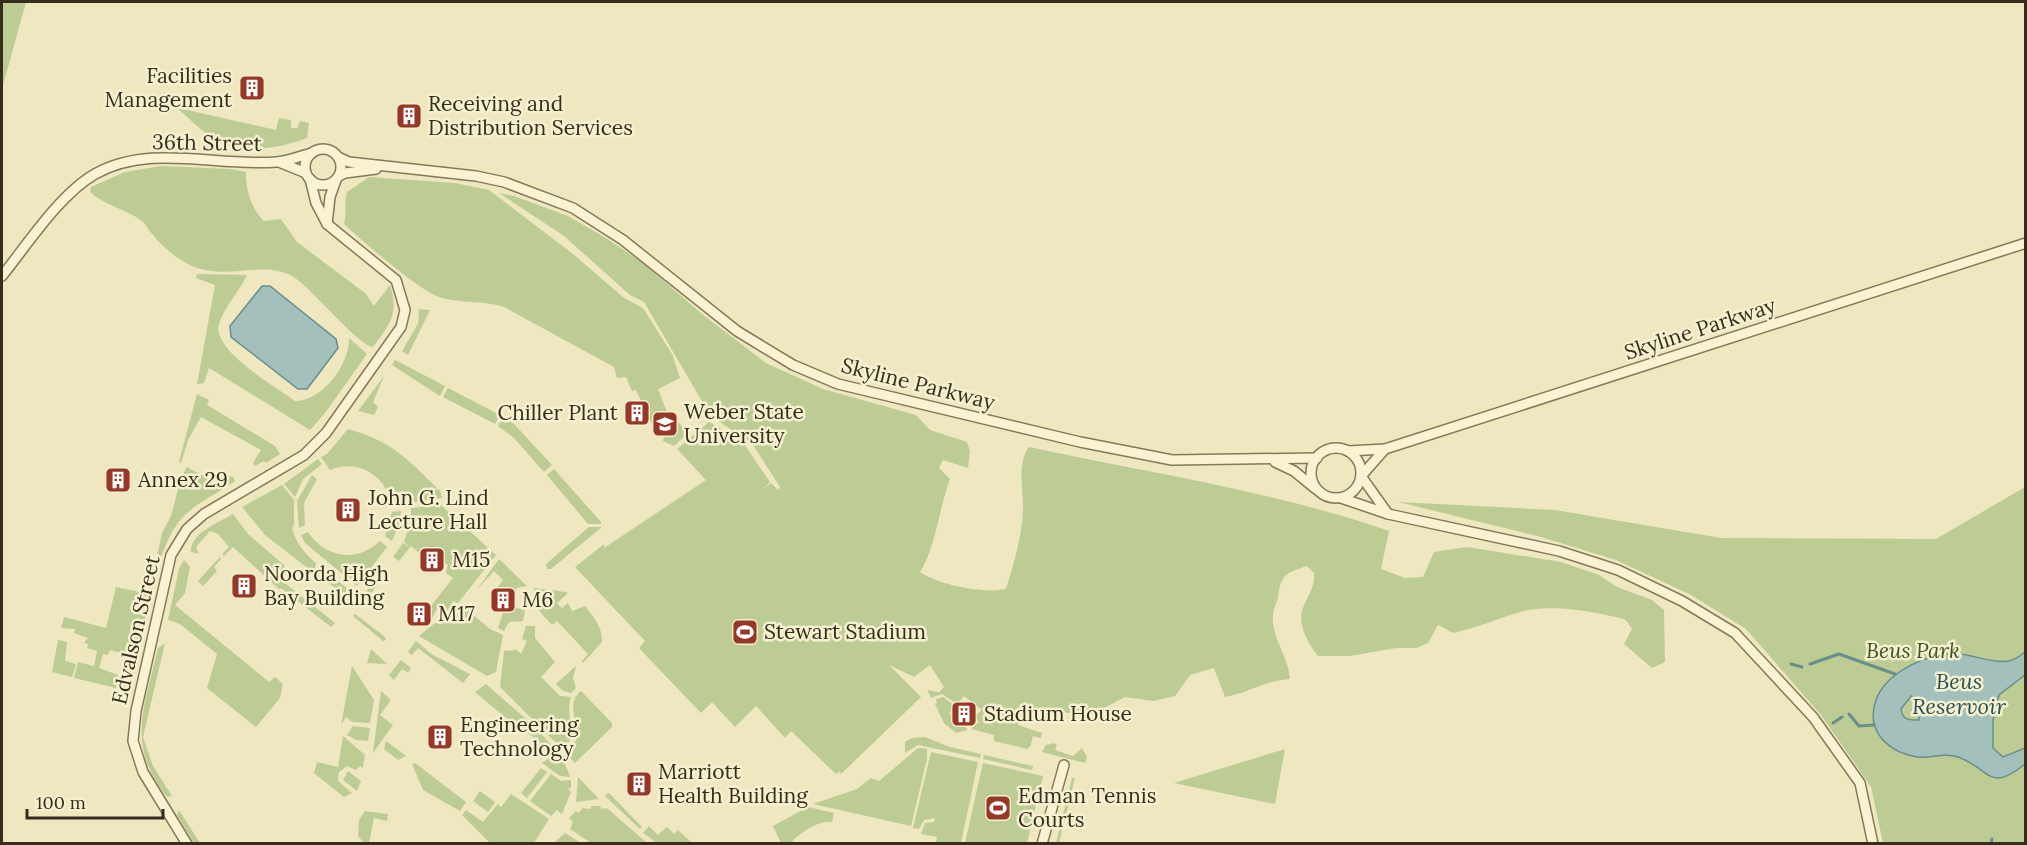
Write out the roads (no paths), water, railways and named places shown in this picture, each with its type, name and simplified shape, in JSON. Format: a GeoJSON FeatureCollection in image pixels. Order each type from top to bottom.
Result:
{"type":"FeatureCollection","features":[{"type":"Feature","properties":{"kind":"street"},"geometry":{"type":"LineString","coordinates":[[327,224],[330,197],[337,178],[341,167],[338,158],[326,150],[312,153],[306,162],[308,176],[322,185],[337,178]]}},
{"type":"Feature","properties":{"kind":"street","name":"36th Street"},"geometry":{"type":"LineString","coordinates":[[2,276],[67,197],[93,175],[116,165],[160,158],[279,162],[312,153]]}},
{"type":"Feature","properties":{"kind":"street","name":"Skyline Parkway"},"geometry":{"type":"LineString","coordinates":[[338,158],[349,162],[476,176],[504,182],[573,208],[623,240],[737,331],[793,365],[838,384],[1080,442],[1172,460],[1273,461],[1317,458]]}},
{"type":"Feature","properties":{"kind":"street","name":"36th Street"},"geometry":{"type":"LineString","coordinates":[[279,162],[308,176]]}},
{"type":"Feature","properties":{"kind":"street","name":"Skyline Parkway"},"geometry":{"type":"LineString","coordinates":[[337,178],[357,170],[394,167]]}},
{"type":"Feature","properties":{"kind":"street","name":"Edvalson Street"},"geometry":{"type":"LineString","coordinates":[[187,843],[143,772],[133,741],[136,711],[171,555],[187,529],[204,514],[304,455],[326,433],[386,352],[405,315],[402,291],[396,280],[327,224],[322,218],[308,176]]}},
{"type":"Feature","properties":{"kind":"street","name":"Skyline Parkway"},"geometry":{"type":"LineString","coordinates":[[1348,451],[1385,449],[2025,243]]}},
{"type":"Feature","properties":{"kind":"street"},"geometry":{"type":"LineString","coordinates":[[1388,514],[1361,475],[1359,462],[1348,451],[1331,449],[1317,458],[1311,473],[1317,490],[1324,495],[1341,498],[1388,514],[1559,551],[1618,570],[1682,601],[1735,633],[1814,717],[1860,783],[1873,843]]}},
{"type":"Feature","properties":{"kind":"street"},"geometry":{"type":"LineString","coordinates":[[1341,498],[1355,490],[1361,475],[1385,449]]}},
{"type":"Feature","properties":{"kind":"street","name":"Skyline Parkway"},"geometry":{"type":"LineString","coordinates":[[1273,461],[1294,471],[1317,490]]}},
{"type":"Feature","properties":{"kind":"street"},"geometry":{"type":"LineString","coordinates":[[1042,843],[1064,765]]}},
{"type":"Feature","properties":{"kind":"water"},"geometry":{"type":"Polygon","coordinates":[[[262,286],[270,286],[336,339],[338,348],[307,389],[298,389],[231,337],[230,326],[262,286]]]}},
{"type":"Feature","properties":{"kind":"water","name":"Beus Reservoir"},"geometry":{"type":"Polygon","coordinates":[[[2025,652],[2025,675],[1999,695],[1993,720],[1993,748],[2003,757],[2025,748],[2025,764],[2013,773],[1996,778],[1958,757],[1948,755],[1917,757],[1906,754],[1888,745],[1876,730],[1873,711],[1881,690],[1899,672],[1910,665],[1948,654],[2003,662],[2013,660],[2025,652]],[[1911,696],[1901,709],[1903,716],[1907,719],[1919,720],[1918,698],[1911,696]]]}},
{"type":"Feature","properties":{"kind":"waterway"},"geometry":{"type":"LineString","coordinates":[[1954,642],[1957,653]]}},
{"type":"Feature","properties":{"kind":"waterway"},"geometry":{"type":"LineString","coordinates":[[1810,664],[1839,654],[1895,674]]}},
{"type":"Feature","properties":{"kind":"waterway"},"geometry":{"type":"LineString","coordinates":[[1791,664],[1802,667]]}},
{"type":"Feature","properties":{"kind":"waterway"},"geometry":{"type":"LineString","coordinates":[[1849,714],[1859,726],[1874,725]]}},
{"type":"Feature","properties":{"kind":"waterway"},"geometry":{"type":"LineString","coordinates":[[1833,723],[1842,717]]}},
{"type":"Feature","properties":{"kind":"waterway"},"geometry":{"type":"LineString","coordinates":[[1991,844],[1992,839]]}},
{"type":"Feature","properties":{"kind":"place","name":"Facilities Management"},"geometry":{"type":"Point","coordinates":[252,88]}},
{"type":"Feature","properties":{"kind":"place","name":"Receiving and Distribution Services"},"geometry":{"type":"Point","coordinates":[409,116]}},
{"type":"Feature","properties":{"kind":"place","name":"Chiller Plant"},"geometry":{"type":"Point","coordinates":[637,413]}},
{"type":"Feature","properties":{"kind":"place","name":"Weber State University"},"geometry":{"type":"Point","coordinates":[665,424]}},
{"type":"Feature","properties":{"kind":"place","name":"Annex 29"},"geometry":{"type":"Point","coordinates":[118,480]}},
{"type":"Feature","properties":{"kind":"place","name":"John G. Lind Lecture Hall"},"geometry":{"type":"Point","coordinates":[348,510]}},
{"type":"Feature","properties":{"kind":"place","name":"M15"},"geometry":{"type":"Point","coordinates":[432,560]}},
{"type":"Feature","properties":{"kind":"place","name":"Noorda High Bay Building"},"geometry":{"type":"Point","coordinates":[244,586]}},
{"type":"Feature","properties":{"kind":"place","name":"M6"},"geometry":{"type":"Point","coordinates":[503,600]}},
{"type":"Feature","properties":{"kind":"place","name":"M17"},"geometry":{"type":"Point","coordinates":[419,614]}},
{"type":"Feature","properties":{"kind":"place","name":"Stewart Stadium"},"geometry":{"type":"Point","coordinates":[745,632]}},
{"type":"Feature","properties":{"kind":"place","name":"Stadium House"},"geometry":{"type":"Point","coordinates":[964,714]}},
{"type":"Feature","properties":{"kind":"place","name":"Engineering Technology"},"geometry":{"type":"Point","coordinates":[440,737]}},
{"type":"Feature","properties":{"kind":"place","name":"Marriott Health Building"},"geometry":{"type":"Point","coordinates":[639,784]}},
{"type":"Feature","properties":{"kind":"place","name":"Edman Tennis Courts"},"geometry":{"type":"Point","coordinates":[998,808]}},
{"type":"Feature","properties":{"kind":"park label","name":"Beus Park"},"geometry":{"type":"Point","coordinates":[1913,651]}}]}
